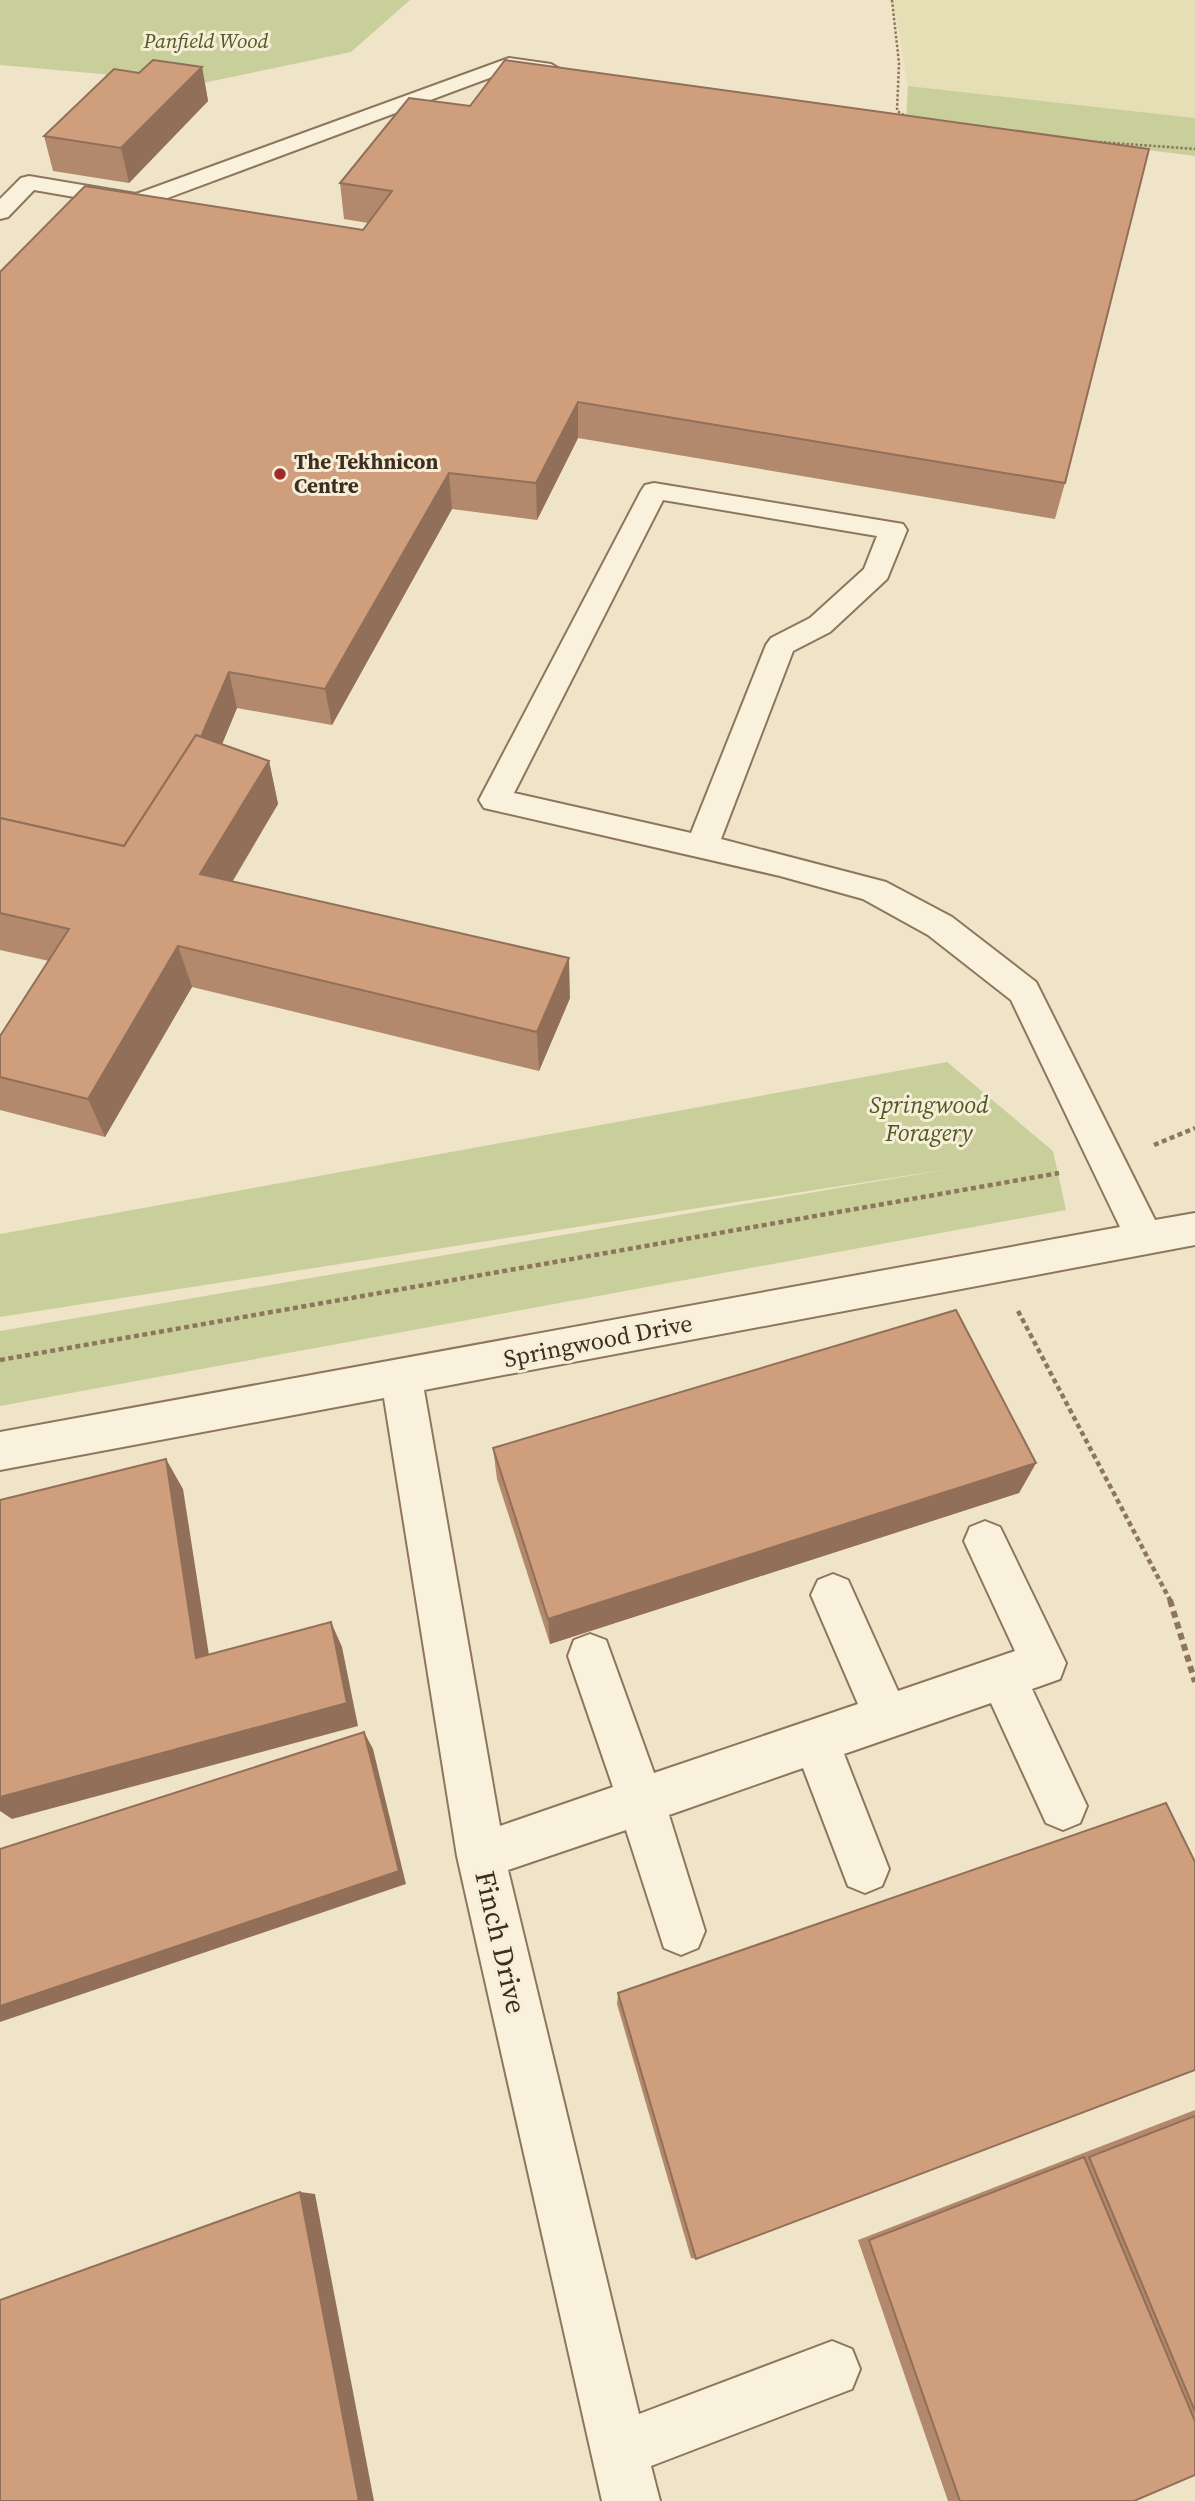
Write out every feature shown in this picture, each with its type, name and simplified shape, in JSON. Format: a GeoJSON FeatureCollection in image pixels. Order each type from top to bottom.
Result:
{"type":"FeatureCollection","features":[{"type":"Feature","properties":{"kind":"street"},"geometry":{"type":"LineString","coordinates":[[0,212],[29,183],[138,201],[509,64],[575,73]]}},
{"type":"Feature","properties":{"kind":"street"},"geometry":{"type":"LineString","coordinates":[[702,847],[760,692],[781,645],[820,625],[877,573],[893,530],[654,491],[495,800],[874,890],[940,926],[1024,991],[1145,1238]]}},
{"type":"Feature","properties":{"kind":"street","name":"Springwood Drive"},"geometry":{"type":"LineString","coordinates":[[0,1451],[1195,1229]]}},
{"type":"Feature","properties":{"kind":"street","name":"Finch Drive"},"geometry":{"type":"LineString","coordinates":[[401,1377],[481,1856],[625,2476]]}},
{"type":"Feature","properties":{"kind":"street"},"geometry":{"type":"LineString","coordinates":[[481,1856],[1044,1663],[985,1541]]}},
{"type":"Feature","properties":{"kind":"street"},"geometry":{"type":"LineString","coordinates":[[833,1595],[886,1717]]}},
{"type":"Feature","properties":{"kind":"street"},"geometry":{"type":"LineString","coordinates":[[590,1656],[681,1931]]}},
{"type":"Feature","properties":{"kind":"street"},"geometry":{"type":"LineString","coordinates":[[1002,1677],[1063,1806]]}},
{"type":"Feature","properties":{"kind":"street"},"geometry":{"type":"LineString","coordinates":[[817,1741],[865,1869]]}},
{"type":"Feature","properties":{"kind":"street"},"geometry":{"type":"LineString","coordinates":[[625,2476],[832,2369]]}},
{"type":"Feature","properties":{"kind":"path"},"geometry":{"type":"LineString","coordinates":[[892,0],[899,63],[897,111],[914,121]]}},
{"type":"Feature","properties":{"kind":"path"},"geometry":{"type":"LineString","coordinates":[[1083,141],[1195,149]]}},
{"type":"Feature","properties":{"kind":"path"},"geometry":{"type":"LineString","coordinates":[[0,1360],[1107,1165]]}},
{"type":"Feature","properties":{"kind":"path"},"geometry":{"type":"LineString","coordinates":[[995,1267],[1176,1611],[1195,1682]]}},
{"type":"Feature","properties":{"kind":"shaded area"},"geometry":{"type":"Polygon","coordinates":[[[888,0],[1195,0],[1195,118],[908,86],[895,10],[888,0]]]}},
{"type":"Feature","properties":{"kind":"green space","name":"Panfield Wood"},"geometry":{"type":"Polygon","coordinates":[[[0,0],[410,0],[351,52],[203,83],[0,65],[0,0]]]}},
{"type":"Feature","properties":{"kind":"green space"},"geometry":{"type":"Polygon","coordinates":[[[908,86],[1195,118],[1195,156],[906,120],[908,86]]]}},
{"type":"Feature","properties":{"kind":"green space","name":"Springwood Foragery"},"geometry":{"type":"Polygon","coordinates":[[[947,1062],[1053,1151],[1066,1210],[0,1406],[0,1331],[949,1169],[0,1317],[0,1234],[947,1062]]]}},
{"type":"Feature","properties":{"kind":"building"},"geometry":{"type":"Polygon","coordinates":[[[153,60],[202,67],[121,148],[44,136],[114,69],[139,73],[153,60]]]}},
{"type":"Feature","properties":{"kind":"building","name":"The Tekhnicon Centre"},"geometry":{"type":"Polygon","coordinates":[[[505,60],[1149,149],[1065,483],[578,402],[536,483],[449,473],[325,689],[229,672],[201,737],[196,735],[124,846],[0,818],[0,272],[85,186],[363,230],[392,191],[340,183],[409,98],[470,106],[505,60]]]}},
{"type":"Feature","properties":{"kind":"building"},"geometry":{"type":"Polygon","coordinates":[[[196,735],[269,761],[200,874],[569,958],[537,1032],[178,946],[88,1099],[0,1077],[0,1036],[69,929],[0,913],[0,818],[124,846],[196,735]]]}},
{"type":"Feature","properties":{"kind":"building"},"geometry":{"type":"Polygon","coordinates":[[[956,1310],[1036,1463],[548,1619],[493,1448],[956,1310]]]}},
{"type":"Feature","properties":{"kind":"building"},"geometry":{"type":"Polygon","coordinates":[[[166,1459],[196,1658],[331,1622],[347,1703],[0,1797],[0,1500],[166,1459]]]}},
{"type":"Feature","properties":{"kind":"building"},"geometry":{"type":"Polygon","coordinates":[[[364,1732],[399,1871],[0,2006],[0,1849],[364,1732]]]}},
{"type":"Feature","properties":{"kind":"building"},"geometry":{"type":"Polygon","coordinates":[[[1166,1803],[1195,1862],[1195,2070],[696,2259],[618,1993],[1166,1803]]]}},
{"type":"Feature","properties":{"kind":"building"},"geometry":{"type":"Polygon","coordinates":[[[1195,2116],[1195,2411],[1089,2157],[1195,2116]]]}},
{"type":"Feature","properties":{"kind":"building"},"geometry":{"type":"Polygon","coordinates":[[[1084,2157],[1195,2421],[1195,2475],[1134,2501],[960,2501],[869,2240],[1084,2157]]]}},
{"type":"Feature","properties":{"kind":"building"},"geometry":{"type":"Polygon","coordinates":[[[300,2192],[359,2501],[0,2501],[0,2300],[300,2192]]]}},
{"type":"Feature","properties":{"kind":"place","name":"The Tekhnicon Centre"},"geometry":{"type":"Point","coordinates":[280,474]}}]}
